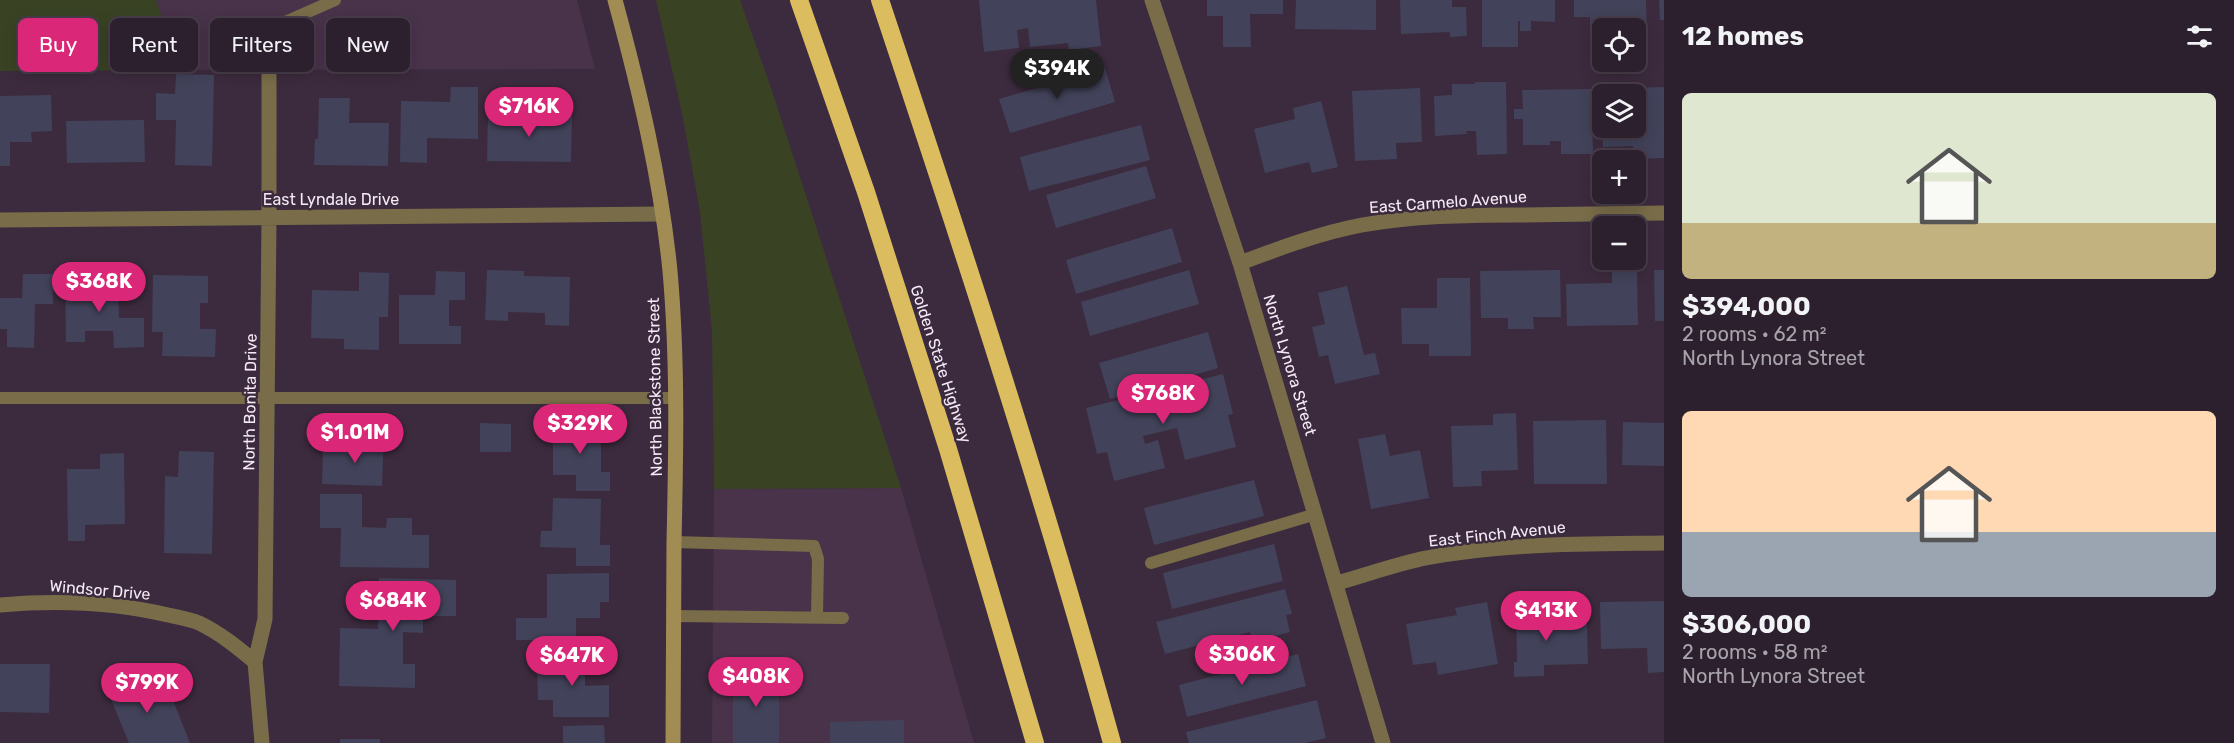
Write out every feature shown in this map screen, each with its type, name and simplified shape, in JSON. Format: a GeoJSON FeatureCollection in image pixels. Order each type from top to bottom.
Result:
{"type":"FeatureCollection","features":[{"type":"Feature","properties":{"kind":"highway","name":"Golden State Highway"},"geometry":{"type":"LineString","coordinates":[[799,0],[877,225],[948,449],[1035,743]]}},
{"type":"Feature","properties":{"kind":"highway"},"geometry":{"type":"LineString","coordinates":[[883,6],[1003,371],[1087,650],[1112,743]]}},
{"type":"Feature","properties":{"kind":"main road","name":"North Blackstone Street"},"geometry":{"type":"LineString","coordinates":[[615,0],[643,114],[662,214],[674,319],[676,398],[673,743]]}},
{"type":"Feature","properties":{"kind":"street","name":"North Lynora Street"},"geometry":{"type":"LineString","coordinates":[[1152,0],[1240,263],[1383,743]]}},
{"type":"Feature","properties":{"kind":"street","name":"North Bonita Drive"},"geometry":{"type":"LineString","coordinates":[[262,743],[255,662],[266,619],[269,72]]}},
{"type":"Feature","properties":{"kind":"street","name":"East Carmelo Avenue"},"geometry":{"type":"LineString","coordinates":[[1240,263],[1284,246],[1325,234],[1362,225],[1411,219],[1476,215],[1664,213]]}},
{"type":"Feature","properties":{"kind":"street","name":"East Lyndale Drive"},"geometry":{"type":"LineString","coordinates":[[0,220],[662,214]]}},
{"type":"Feature","properties":{"kind":"street","name":"East Finch Avenue"},"geometry":{"type":"LineString","coordinates":[[1337,583],[1425,558],[1485,549],[1559,544],[1664,543]]}},
{"type":"Feature","properties":{"kind":"street","name":"Windsor Drive"},"geometry":{"type":"LineString","coordinates":[[0,605],[80,603],[140,609],[197,622],[228,640],[255,662]]}},
{"type":"Feature","properties":{"kind":"lane"},"geometry":{"type":"LineString","coordinates":[[294,18],[335,0]]}},
{"type":"Feature","properties":{"kind":"lane"},"geometry":{"type":"LineString","coordinates":[[0,398],[676,398]]}},
{"type":"Feature","properties":{"kind":"lane"},"geometry":{"type":"LineString","coordinates":[[1150,563],[1316,514]]}},
{"type":"Feature","properties":{"kind":"lane"},"geometry":{"type":"LineString","coordinates":[[674,542],[814,546],[818,559],[817,617]]}},
{"type":"Feature","properties":{"kind":"lane"},"geometry":{"type":"LineString","coordinates":[[674,616],[843,618]]}},
{"type":"Feature","properties":{"kind":"shaded area"},"geometry":{"type":"Polygon","coordinates":[[[156,0],[577,0],[595,69],[410,69],[410,18],[326,18],[326,70],[314,70],[314,18],[210,18],[210,70],[198,70],[198,18],[162,18],[156,0]]]}},
{"type":"Feature","properties":{"kind":"shaded area"},"geometry":{"type":"Polygon","coordinates":[[[901,488],[974,743],[712,743],[714,489],[901,488]]]}},
{"type":"Feature","properties":{"kind":"green space"},"geometry":{"type":"Polygon","coordinates":[[[0,0],[156,0],[162,18],[110,18],[110,70],[98,70],[98,18],[18,18],[18,71],[0,71],[0,0]]]}},
{"type":"Feature","properties":{"kind":"green space"},"geometry":{"type":"Polygon","coordinates":[[[656,0],[740,0],[771,88],[901,488],[714,489],[712,330],[700,211],[682,113],[656,0]]]}},
{"type":"Feature","properties":{"kind":"building"},"geometry":{"type":"Polygon","coordinates":[[[979,0],[1096,0],[1101,46],[1069,50],[1068,43],[1030,47],[1028,28],[1017,30],[1019,48],[984,52],[979,0]]]}},
{"type":"Feature","properties":{"kind":"building"},"geometry":{"type":"Polygon","coordinates":[[[1207,0],[1283,0],[1283,14],[1250,14],[1251,47],[1223,47],[1223,16],[1207,16],[1207,0]]]}},
{"type":"Feature","properties":{"kind":"building"},"geometry":{"type":"Polygon","coordinates":[[[1296,0],[1376,0],[1376,30],[1295,29],[1296,0]]]}},
{"type":"Feature","properties":{"kind":"building"},"geometry":{"type":"Polygon","coordinates":[[[1400,0],[1452,0],[1452,7],[1466,7],[1467,36],[1450,37],[1450,32],[1401,34],[1400,0]]]}},
{"type":"Feature","properties":{"kind":"building"},"geometry":{"type":"Polygon","coordinates":[[[1482,0],[1555,0],[1555,22],[1531,21],[1531,31],[1520,31],[1520,21],[1518,21],[1518,47],[1482,47],[1482,0]]]}},
{"type":"Feature","properties":{"kind":"building"},"geometry":{"type":"Polygon","coordinates":[[[1574,0],[1646,0],[1647,40],[1646,18],[1592,18],[1592,33],[1590,33],[1590,17],[1574,17],[1574,0]]]}},
{"type":"Feature","properties":{"kind":"building"},"geometry":{"type":"Polygon","coordinates":[[[1659,0],[1664,0],[1664,20],[1660,20],[1659,0]]]}},
{"type":"Feature","properties":{"kind":"building"},"geometry":{"type":"Polygon","coordinates":[[[1105,68],[1115,102],[1010,133],[999,99],[1105,68]]]}},
{"type":"Feature","properties":{"kind":"building"},"geometry":{"type":"Polygon","coordinates":[[[176,74],[214,75],[212,166],[175,165],[176,120],[156,120],[156,93],[175,94],[176,74]]]}},
{"type":"Feature","properties":{"kind":"building"},"geometry":{"type":"Polygon","coordinates":[[[1475,82],[1506,82],[1507,154],[1477,155],[1476,131],[1466,131],[1467,134],[1435,136],[1434,96],[1452,95],[1452,84],[1475,84],[1475,82]]]}},
{"type":"Feature","properties":{"kind":"building"},"geometry":{"type":"Polygon","coordinates":[[[451,87],[478,87],[478,139],[427,138],[427,163],[400,162],[401,101],[450,102],[451,87]]]}},
{"type":"Feature","properties":{"kind":"building"},"geometry":{"type":"Polygon","coordinates":[[[1664,87],[1664,158],[1646,159],[1646,150],[1633,150],[1633,146],[1603,147],[1603,138],[1646,138],[1646,88],[1664,87]]]}},
{"type":"Feature","properties":{"kind":"building"},"geometry":{"type":"Polygon","coordinates":[[[1420,88],[1422,142],[1396,143],[1397,159],[1355,161],[1352,91],[1420,88]]]}},
{"type":"Feature","properties":{"kind":"building"},"geometry":{"type":"Polygon","coordinates":[[[1591,89],[1592,154],[1561,154],[1561,141],[1550,141],[1550,145],[1523,145],[1523,119],[1514,119],[1514,109],[1523,109],[1522,90],[1591,89]]]}},
{"type":"Feature","properties":{"kind":"building"},"geometry":{"type":"Polygon","coordinates":[[[51,95],[52,131],[31,132],[32,142],[10,142],[10,166],[0,166],[0,96],[51,95]]]}},
{"type":"Feature","properties":{"kind":"building"},"geometry":{"type":"Polygon","coordinates":[[[319,98],[350,98],[349,123],[389,123],[388,166],[314,165],[315,139],[318,139],[319,98]]]}},
{"type":"Feature","properties":{"kind":"building"},"geometry":{"type":"Polygon","coordinates":[[[1321,101],[1338,167],[1312,173],[1309,162],[1265,173],[1254,129],[1295,119],[1293,108],[1321,101]]]}},
{"type":"Feature","properties":{"kind":"building"},"geometry":{"type":"Polygon","coordinates":[[[488,115],[572,116],[571,162],[487,161],[488,115]]]}},
{"type":"Feature","properties":{"kind":"building"},"geometry":{"type":"Polygon","coordinates":[[[144,120],[145,162],[67,163],[66,121],[144,120]]]}},
{"type":"Feature","properties":{"kind":"building"},"geometry":{"type":"Polygon","coordinates":[[[1141,125],[1150,160],[1029,191],[1020,157],[1141,125]]]}},
{"type":"Feature","properties":{"kind":"building"},"geometry":{"type":"Polygon","coordinates":[[[1146,166],[1156,198],[1056,228],[1046,195],[1146,166]]]}},
{"type":"Feature","properties":{"kind":"building"},"geometry":{"type":"Polygon","coordinates":[[[1172,228],[1182,262],[1076,294],[1066,260],[1172,228]]]}},
{"type":"Feature","properties":{"kind":"building"},"geometry":{"type":"Polygon","coordinates":[[[487,270],[524,271],[524,276],[570,277],[569,326],[545,325],[545,313],[508,312],[508,321],[485,320],[487,270]]]}},
{"type":"Feature","properties":{"kind":"building"},"geometry":{"type":"Polygon","coordinates":[[[1189,270],[1199,304],[1090,336],[1081,302],[1189,270]]]}},
{"type":"Feature","properties":{"kind":"building"},"geometry":{"type":"Polygon","coordinates":[[[1560,270],[1561,317],[1533,317],[1534,329],[1508,329],[1508,318],[1481,318],[1480,271],[1560,270]]]}},
{"type":"Feature","properties":{"kind":"building"},"geometry":{"type":"Polygon","coordinates":[[[1654,270],[1664,270],[1664,321],[1655,321],[1654,270]]]}},
{"type":"Feature","properties":{"kind":"building"},"geometry":{"type":"Polygon","coordinates":[[[436,271],[465,272],[465,300],[449,300],[449,326],[461,326],[461,344],[399,344],[399,295],[435,295],[436,271]]]}},
{"type":"Feature","properties":{"kind":"building"},"geometry":{"type":"Polygon","coordinates":[[[359,272],[389,273],[388,317],[379,317],[379,350],[344,349],[344,339],[311,338],[312,290],[359,291],[359,272]]]}},
{"type":"Feature","properties":{"kind":"building"},"geometry":{"type":"Polygon","coordinates":[[[1612,272],[1637,272],[1638,325],[1567,326],[1566,284],[1612,283],[1612,272]]]}},
{"type":"Feature","properties":{"kind":"building"},"geometry":{"type":"Polygon","coordinates":[[[23,274],[53,274],[53,304],[35,304],[34,348],[7,347],[7,329],[0,329],[0,298],[22,298],[23,274]]]}},
{"type":"Feature","properties":{"kind":"building"},"geometry":{"type":"Polygon","coordinates":[[[65,274],[84,274],[84,282],[118,281],[119,318],[144,318],[144,347],[114,348],[113,331],[85,331],[85,342],[66,342],[65,274]]]}},
{"type":"Feature","properties":{"kind":"building"},"geometry":{"type":"Polygon","coordinates":[[[153,275],[208,276],[208,303],[200,303],[200,329],[216,329],[215,357],[162,356],[163,332],[152,332],[153,275]]]}},
{"type":"Feature","properties":{"kind":"building"},"geometry":{"type":"Polygon","coordinates":[[[1437,278],[1470,278],[1471,356],[1429,356],[1429,344],[1402,344],[1401,308],[1437,308],[1437,278]]]}},
{"type":"Feature","properties":{"kind":"building"},"geometry":{"type":"Polygon","coordinates":[[[1347,286],[1364,355],[1375,353],[1380,374],[1335,384],[1328,355],[1319,357],[1312,327],[1325,324],[1318,293],[1347,286]]]}},
{"type":"Feature","properties":{"kind":"building"},"geometry":{"type":"Polygon","coordinates":[[[1208,332],[1218,368],[1110,399],[1099,363],[1208,332]]]}},
{"type":"Feature","properties":{"kind":"building"},"geometry":{"type":"Polygon","coordinates":[[[1223,374],[1233,414],[1228,415],[1236,447],[1185,460],[1177,428],[1143,436],[1145,444],[1158,440],[1165,468],[1114,481],[1107,452],[1097,454],[1086,408],[1223,374]]]}},
{"type":"Feature","properties":{"kind":"building"},"geometry":{"type":"Polygon","coordinates":[[[1516,413],[1518,470],[1481,471],[1482,486],[1453,487],[1451,426],[1493,425],[1493,414],[1516,413]]]}},
{"type":"Feature","properties":{"kind":"building"},"geometry":{"type":"Polygon","coordinates":[[[1606,420],[1607,484],[1534,484],[1533,421],[1606,420]]]}},
{"type":"Feature","properties":{"kind":"building"},"geometry":{"type":"Polygon","coordinates":[[[1623,422],[1664,423],[1664,466],[1622,465],[1623,422]]]}},
{"type":"Feature","properties":{"kind":"building"},"geometry":{"type":"Polygon","coordinates":[[[480,423],[511,424],[511,452],[480,452],[480,423]]]}},
{"type":"Feature","properties":{"kind":"building"},"geometry":{"type":"Polygon","coordinates":[[[553,423],[601,423],[601,472],[610,472],[610,491],[576,491],[576,475],[553,475],[553,423]]]}},
{"type":"Feature","properties":{"kind":"building"},"geometry":{"type":"Polygon","coordinates":[[[1385,434],[1390,456],[1420,450],[1429,498],[1371,509],[1358,439],[1385,434]]]}},
{"type":"Feature","properties":{"kind":"building"},"geometry":{"type":"Polygon","coordinates":[[[357,438],[384,438],[382,486],[322,484],[323,450],[356,450],[357,438]]]}},
{"type":"Feature","properties":{"kind":"building"},"geometry":{"type":"Polygon","coordinates":[[[179,451],[214,452],[212,554],[164,553],[165,476],[178,477],[179,451]]]}},
{"type":"Feature","properties":{"kind":"building"},"geometry":{"type":"Polygon","coordinates":[[[124,453],[125,524],[85,525],[85,541],[68,541],[67,469],[100,469],[100,454],[124,453]]]}},
{"type":"Feature","properties":{"kind":"building"},"geometry":{"type":"Polygon","coordinates":[[[1254,480],[1264,516],[1154,545],[1144,508],[1254,480]]]}},
{"type":"Feature","properties":{"kind":"building"},"geometry":{"type":"Polygon","coordinates":[[[320,494],[362,494],[362,527],[386,528],[387,518],[412,518],[412,535],[429,535],[429,568],[340,567],[341,528],[320,528],[320,494]]]}},
{"type":"Feature","properties":{"kind":"building"},"geometry":{"type":"Polygon","coordinates":[[[553,498],[601,499],[600,545],[610,545],[610,566],[576,566],[576,548],[540,547],[541,531],[552,531],[553,498]]]}},
{"type":"Feature","properties":{"kind":"building"},"geometry":{"type":"Polygon","coordinates":[[[1274,544],[1283,581],[1172,609],[1163,573],[1274,544]]]}},
{"type":"Feature","properties":{"kind":"building"},"geometry":{"type":"Polygon","coordinates":[[[609,573],[609,602],[600,602],[600,618],[576,618],[576,640],[516,640],[516,618],[547,618],[547,574],[609,573]]]}},
{"type":"Feature","properties":{"kind":"building"},"geometry":{"type":"Polygon","coordinates":[[[379,578],[456,580],[456,616],[423,616],[423,633],[403,632],[403,664],[415,664],[415,688],[339,686],[340,628],[378,629],[379,578]]]}},
{"type":"Feature","properties":{"kind":"building"},"geometry":{"type":"Polygon","coordinates":[[[1285,589],[1292,614],[1286,615],[1290,632],[1252,642],[1250,632],[1165,654],[1156,622],[1285,589]]]}},
{"type":"Feature","properties":{"kind":"building"},"geometry":{"type":"Polygon","coordinates":[[[1664,601],[1664,672],[1648,673],[1647,648],[1601,649],[1600,602],[1664,601]]]}},
{"type":"Feature","properties":{"kind":"building"},"geometry":{"type":"Polygon","coordinates":[[[1487,602],[1498,664],[1438,675],[1436,662],[1413,665],[1406,624],[1457,615],[1455,608],[1487,602]]]}},
{"type":"Feature","properties":{"kind":"building"},"geometry":{"type":"Polygon","coordinates":[[[1516,603],[1542,603],[1542,625],[1587,624],[1588,664],[1544,665],[1544,676],[1514,677],[1514,662],[1517,662],[1516,603]]]}},
{"type":"Feature","properties":{"kind":"building"},"geometry":{"type":"Polygon","coordinates":[[[550,649],[585,649],[585,686],[609,685],[609,717],[553,717],[553,700],[538,700],[537,669],[550,669],[550,649]]]}},
{"type":"Feature","properties":{"kind":"building"},"geometry":{"type":"Polygon","coordinates":[[[1298,654],[1306,686],[1187,717],[1179,685],[1298,654]]]}},
{"type":"Feature","properties":{"kind":"building"},"geometry":{"type":"Polygon","coordinates":[[[0,664],[50,664],[49,713],[0,712],[0,664]]]}},
{"type":"Feature","properties":{"kind":"building"},"geometry":{"type":"Polygon","coordinates":[[[733,673],[779,673],[779,743],[733,743],[733,673]]]}},
{"type":"Feature","properties":{"kind":"building"},"geometry":{"type":"Polygon","coordinates":[[[134,676],[140,693],[166,683],[190,743],[129,743],[106,687],[134,676]]]}},
{"type":"Feature","properties":{"kind":"building"},"geometry":{"type":"Polygon","coordinates":[[[1317,700],[1326,738],[1305,743],[1189,743],[1186,732],[1317,700]]]}},
{"type":"Feature","properties":{"kind":"building"},"geometry":{"type":"Polygon","coordinates":[[[904,720],[904,743],[830,743],[830,722],[904,720]]]}},
{"type":"Feature","properties":{"kind":"building"},"geometry":{"type":"Polygon","coordinates":[[[604,725],[605,743],[563,743],[563,726],[604,725]]]}},
{"type":"Feature","properties":{"kind":"building"},"geometry":{"type":"Polygon","coordinates":[[[340,739],[380,739],[380,743],[340,743],[340,739]]]}}]}
